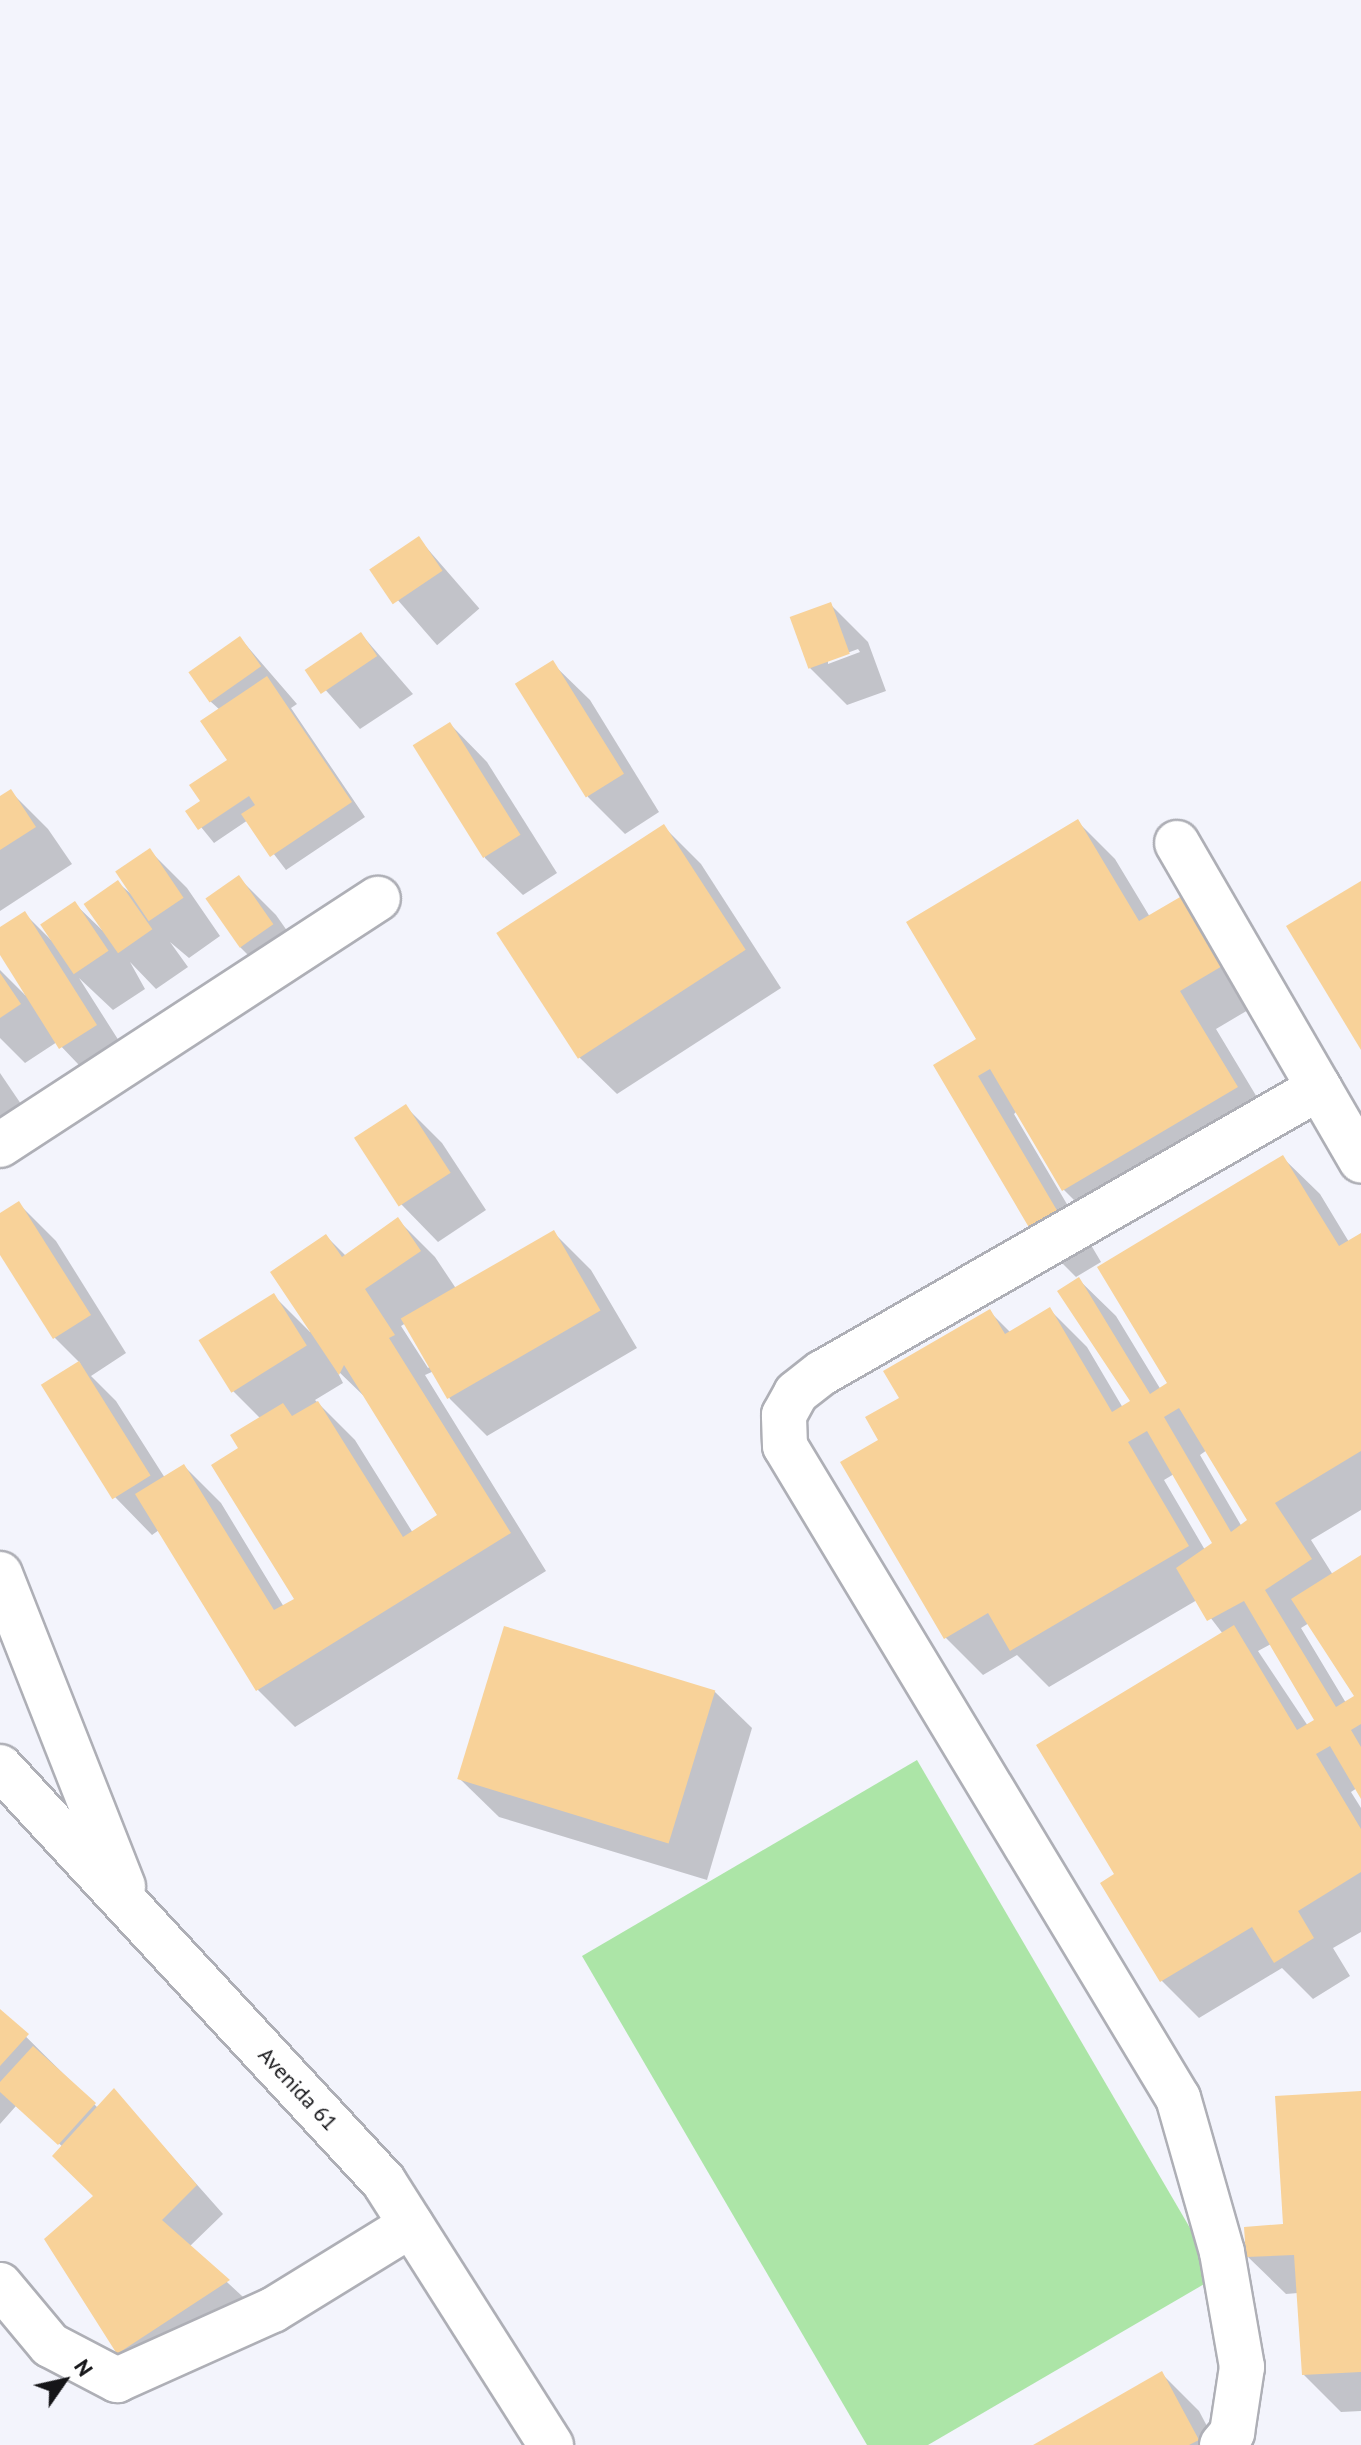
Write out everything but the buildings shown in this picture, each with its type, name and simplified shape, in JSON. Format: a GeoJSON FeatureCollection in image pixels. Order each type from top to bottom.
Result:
{"type":"FeatureCollection","features":[{"type":"Feature","properties":{"kind":"street"},"geometry":{"type":"LineString","coordinates":[[1177,843],[1361,1160]]}},
{"type":"Feature","properties":{"kind":"street"},"geometry":{"type":"LineString","coordinates":[[0,1145],[378,899]]}},
{"type":"Feature","properties":{"kind":"street"},"geometry":{"type":"LineString","coordinates":[[1222,2445],[1232,2433],[1242,2367],[1222,2252],[1178,2098],[785,1446],[784,1415],[796,1393],[822,1373],[1319,1088]]}},
{"type":"Feature","properties":{"kind":"street"},"geometry":{"type":"LineString","coordinates":[[0,1574],[133,1912]]}},
{"type":"Feature","properties":{"kind":"street","name":"Avenida 61"},"geometry":{"type":"LineString","coordinates":[[0,1767],[384,2182],[551,2445]]}},
{"type":"Feature","properties":{"kind":"street"},"geometry":{"type":"LineString","coordinates":[[0,2285],[50,2345],[117,2380],[273,2310],[411,2225]]}},
{"type":"Feature","properties":{"kind":"green space"},"geometry":{"type":"Polygon","coordinates":[[[917,1760],[1218,2276],[928,2445],[867,2445],[582,1956],[917,1760]]]}}]}
